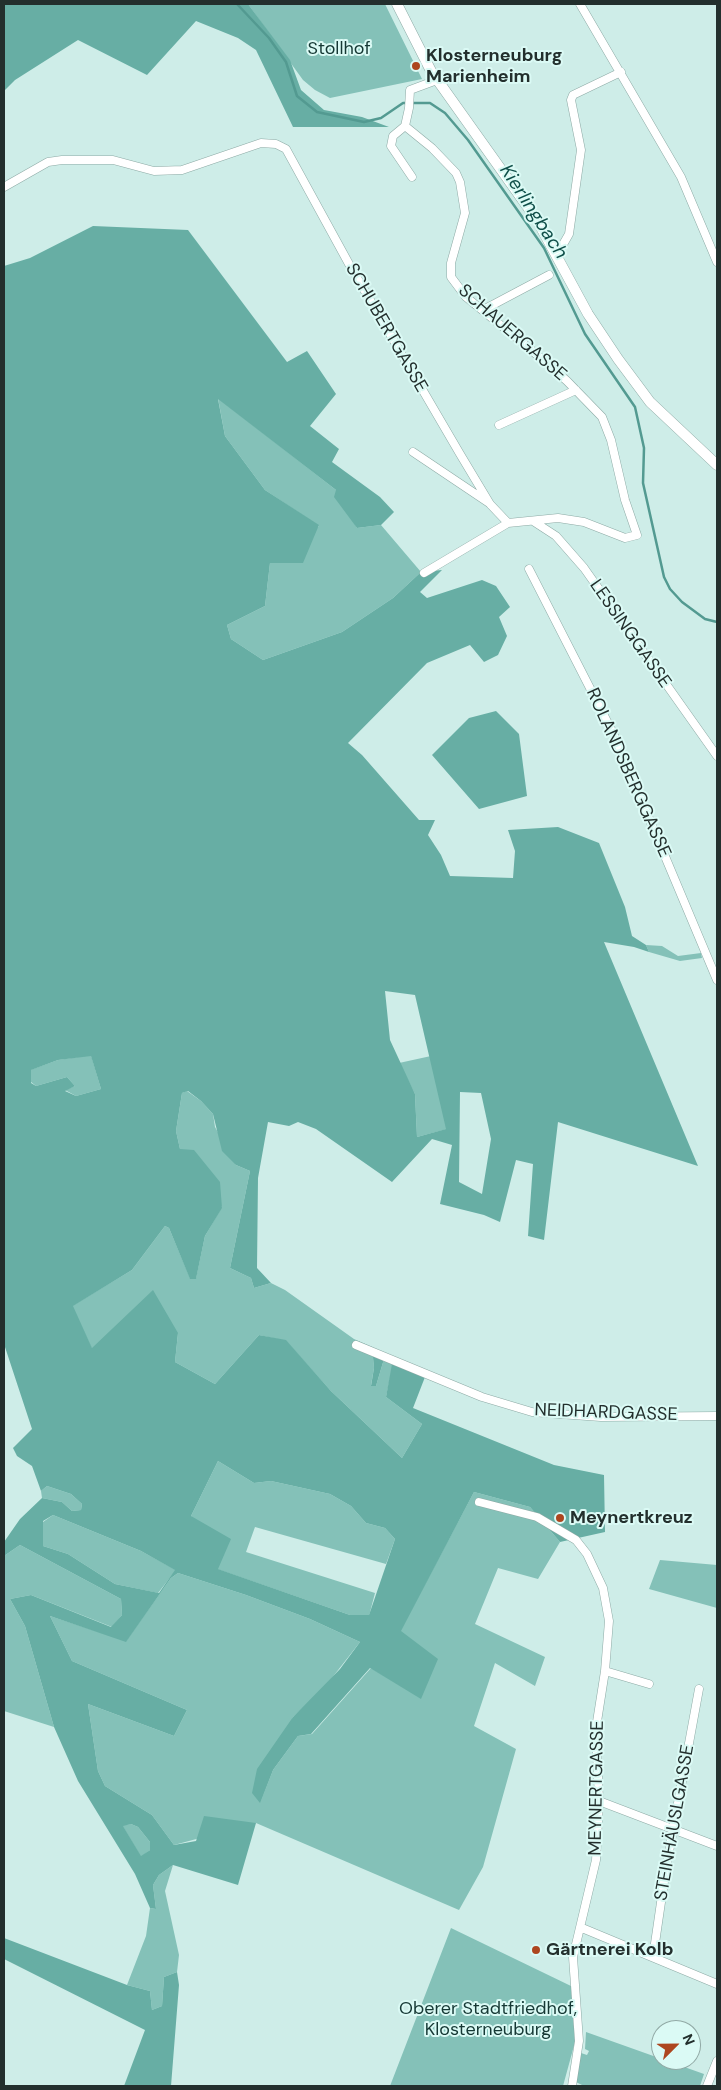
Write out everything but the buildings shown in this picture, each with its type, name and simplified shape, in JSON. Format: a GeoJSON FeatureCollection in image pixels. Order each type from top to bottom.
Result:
{"type":"FeatureCollection","features":[{"type":"Feature","properties":{"kind":"main road"},"geometry":{"type":"LineString","coordinates":[[397,4],[436,80],[537,220],[588,314],[641,392],[717,465]]}},
{"type":"Feature","properties":{"kind":"street"},"geometry":{"type":"LineString","coordinates":[[580,4],[681,177],[717,262]]}},
{"type":"Feature","properties":{"kind":"street"},"geometry":{"type":"LineString","coordinates":[[557,255],[569,234],[581,150],[571,100],[573,95],[620,72]]}},
{"type":"Feature","properties":{"kind":"street"},"geometry":{"type":"LineString","coordinates":[[412,177],[391,146],[392,136],[405,126],[410,90],[436,80]]}},
{"type":"Feature","properties":{"kind":"street","name":"SCHAUERGASSE"},"geometry":{"type":"LineString","coordinates":[[405,126],[432,148],[458,178],[465,213],[451,263],[450,274],[459,291],[529,348],[595,409],[606,427],[637,535],[625,538],[584,522],[558,518],[533,521]]}},
{"type":"Feature","properties":{"kind":"street","name":"SCHUBERTGASSE"},"geometry":{"type":"LineString","coordinates":[[4,187],[43,164],[62,160],[105,159],[154,171],[182,170],[261,144],[276,144],[286,150],[349,264],[490,504]]}},
{"type":"Feature","properties":{"kind":"street"},"geometry":{"type":"LineString","coordinates":[[483,310],[549,275]]}},
{"type":"Feature","properties":{"kind":"street","name":"SCHAUERGASSE"},"geometry":{"type":"LineString","coordinates":[[498,425],[576,390]]}},
{"type":"Feature","properties":{"kind":"street","name":"SCHUBERTGASSE"},"geometry":{"type":"LineString","coordinates":[[413,452],[490,504],[508,523]]}},
{"type":"Feature","properties":{"kind":"street"},"geometry":{"type":"LineString","coordinates":[[424,573],[508,523],[533,521]]}},
{"type":"Feature","properties":{"kind":"street","name":"LESSINGGASSE"},"geometry":{"type":"LineString","coordinates":[[533,521],[556,536],[584,568],[717,756]]}},
{"type":"Feature","properties":{"kind":"street","name":"ROLANDSBERGGASSE"},"geometry":{"type":"LineString","coordinates":[[529,569],[614,735],[717,980]]}},
{"type":"Feature","properties":{"kind":"street","name":"NEIDHARDGASSE"},"geometry":{"type":"LineString","coordinates":[[356,1345],[482,1397],[532,1412],[601,1416],[717,1416]]}},
{"type":"Feature","properties":{"kind":"street","name":"MEYNERTGASSE"},"geometry":{"type":"LineString","coordinates":[[479,1502],[537,1517],[576,1540],[588,1554],[603,1588],[609,1621],[605,1671],[596,1728],[599,1801],[596,1860],[582,1928],[573,1957],[579,2041],[572,2086]]}},
{"type":"Feature","properties":{"kind":"street"},"geometry":{"type":"LineString","coordinates":[[605,1671],[649,1684]]}},
{"type":"Feature","properties":{"kind":"street","name":"STEINHÄUSLGASSE"},"geometry":{"type":"LineString","coordinates":[[653,1957],[672,1829],[699,1689]]}},
{"type":"Feature","properties":{"kind":"street"},"geometry":{"type":"LineString","coordinates":[[599,1801],[717,1846]]}},
{"type":"Feature","properties":{"kind":"street"},"geometry":{"type":"LineString","coordinates":[[582,1928],[717,1984]]}},
{"type":"Feature","properties":{"kind":"street"},"geometry":{"type":"LineString","coordinates":[[707,2086],[717,2062]]}},
{"type":"Feature","properties":{"kind":"green space"},"geometry":{"type":"Polygon","coordinates":[[[4,4],[248,4],[290,60],[301,90],[324,110],[362,117],[389,127],[293,127],[256,50],[238,38],[196,21],[147,75],[78,40],[15,80],[4,91],[4,4]]]}},
{"type":"Feature","properties":{"kind":"green space","name":"Stollhof"},"geometry":{"type":"Polygon","coordinates":[[[248,4],[385,4],[422,79],[330,98],[315,90],[303,80],[248,4]]]}},
{"type":"Feature","properties":{"kind":"green space"},"geometry":{"type":"Polygon","coordinates":[[[93,226],[188,230],[287,362],[307,351],[336,394],[310,426],[339,449],[332,462],[380,497],[394,512],[381,525],[357,528],[334,497],[336,490],[218,399],[225,436],[265,490],[319,525],[303,563],[270,563],[265,606],[227,625],[231,639],[263,660],[342,632],[393,598],[421,572],[442,570],[420,592],[427,598],[482,580],[496,586],[510,607],[499,617],[507,636],[498,655],[484,662],[470,645],[427,663],[348,743],[362,755],[419,820],[435,820],[428,835],[441,855],[450,876],[513,878],[515,851],[508,830],[558,827],[599,843],[625,907],[632,936],[646,945],[649,952],[634,947],[604,942],[698,1166],[558,1122],[544,1240],[528,1236],[533,1164],[516,1160],[500,1222],[484,1215],[440,1204],[452,1145],[432,1139],[392,1182],[316,1129],[298,1122],[289,1126],[268,1122],[258,1178],[257,1268],[271,1283],[254,1288],[251,1278],[230,1268],[250,1171],[236,1165],[222,1151],[213,1114],[188,1091],[182,1093],[176,1131],[180,1149],[194,1150],[220,1182],[222,1208],[205,1236],[196,1279],[190,1279],[169,1228],[165,1226],[132,1270],[73,1306],[92,1348],[153,1290],[178,1333],[175,1362],[215,1384],[259,1335],[286,1340],[331,1391],[402,1458],[422,1424],[386,1397],[392,1364],[384,1359],[376,1386],[371,1386],[374,1368],[372,1347],[425,1377],[413,1408],[554,1465],[604,1475],[605,1532],[560,1542],[530,1507],[474,1492],[401,1631],[438,1659],[421,1699],[370,1668],[311,1734],[298,1736],[273,1770],[260,1803],[252,1793],[257,1769],[293,1717],[340,1669],[360,1642],[310,1619],[246,1595],[178,1573],[171,1578],[126,1642],[50,1616],[72,1661],[187,1710],[174,1736],[88,1704],[98,1771],[105,1786],[152,1815],[174,1845],[196,1841],[204,1816],[256,1823],[238,1885],[173,1865],[159,1875],[153,1885],[156,1909],[150,1908],[135,1874],[78,1781],[54,1727],[25,1626],[10,1599],[31,1595],[111,1627],[122,1615],[121,1599],[20,1545],[4,1556],[4,1542],[20,1519],[42,1498],[62,1502],[72,1511],[81,1510],[82,1504],[71,1494],[47,1486],[41,1491],[32,1466],[17,1456],[13,1448],[32,1429],[4,1344],[4,266],[30,258],[93,226]],[[385,991],[390,1040],[415,1094],[417,1137],[446,1129],[415,995],[385,991]],[[91,1056],[58,1060],[31,1070],[31,1083],[36,1086],[67,1077],[75,1086],[65,1091],[76,1096],[101,1089],[91,1056]],[[460,1092],[459,1182],[482,1194],[491,1139],[481,1093],[460,1092]],[[218,1461],[191,1516],[231,1539],[218,1569],[350,1615],[369,1615],[395,1539],[385,1528],[366,1523],[351,1506],[330,1494],[271,1481],[254,1483],[218,1461]],[[53,1515],[43,1521],[43,1546],[68,1554],[115,1584],[159,1593],[175,1570],[141,1551],[53,1515]],[[131,1824],[123,1826],[141,1856],[150,1850],[150,1842],[138,1827],[131,1824]]]}},
{"type":"Feature","properties":{"kind":"green space"},"geometry":{"type":"Polygon","coordinates":[[[218,398],[336,490],[357,528],[381,525],[421,572],[393,598],[342,632],[263,660],[231,639],[227,625],[265,606],[270,563],[319,526],[265,490],[225,436],[218,398]]]}},
{"type":"Feature","properties":{"kind":"green space"},"geometry":{"type":"Polygon","coordinates":[[[496,711],[519,734],[527,796],[479,809],[432,755],[469,718],[496,711]]]}},
{"type":"Feature","properties":{"kind":"green space"},"geometry":{"type":"Polygon","coordinates":[[[646,945],[662,946],[678,956],[701,953],[702,958],[680,961],[649,952],[646,945]]]}},
{"type":"Feature","properties":{"kind":"green space"},"geometry":{"type":"Polygon","coordinates":[[[91,1055],[101,1089],[76,1096],[65,1090],[75,1086],[67,1077],[36,1086],[31,1082],[30,1070],[58,1060],[91,1055]]]}},
{"type":"Feature","properties":{"kind":"green space"},"geometry":{"type":"Polygon","coordinates":[[[431,1056],[447,1129],[417,1137],[415,1094],[399,1063],[431,1056]]]}},
{"type":"Feature","properties":{"kind":"green space"},"geometry":{"type":"Polygon","coordinates":[[[187,1091],[201,1101],[213,1114],[215,1127],[236,1165],[250,1171],[230,1268],[251,1278],[254,1288],[271,1283],[285,1290],[354,1339],[372,1347],[374,1368],[371,1385],[376,1386],[384,1359],[393,1364],[386,1397],[422,1424],[402,1458],[331,1391],[286,1341],[259,1335],[215,1384],[175,1362],[178,1333],[92,1349],[72,1306],[132,1270],[165,1226],[169,1228],[190,1278],[196,1278],[205,1236],[222,1207],[180,1149],[176,1131],[182,1093],[187,1091]]]}},
{"type":"Feature","properties":{"kind":"green space"},"geometry":{"type":"Polygon","coordinates":[[[218,1461],[254,1483],[271,1481],[330,1494],[351,1506],[366,1523],[385,1528],[395,1539],[386,1564],[255,1527],[246,1552],[375,1593],[369,1616],[350,1615],[217,1569],[191,1516],[218,1461]]]}},
{"type":"Feature","properties":{"kind":"green space"},"geometry":{"type":"Polygon","coordinates":[[[47,1486],[71,1494],[82,1504],[81,1510],[72,1511],[62,1502],[42,1498],[41,1491],[47,1486]]]}},
{"type":"Feature","properties":{"kind":"green space"},"geometry":{"type":"Polygon","coordinates":[[[474,1492],[530,1507],[560,1542],[538,1579],[498,1568],[475,1624],[545,1657],[535,1686],[495,1663],[474,1726],[516,1749],[483,1867],[459,1910],[256,1823],[174,1845],[152,1815],[105,1786],[98,1771],[88,1704],[174,1736],[187,1710],[72,1661],[50,1616],[126,1641],[171,1578],[178,1573],[246,1595],[310,1619],[360,1642],[324,1688],[293,1717],[260,1803],[273,1770],[298,1736],[312,1734],[371,1668],[421,1698],[400,1631],[474,1492]]]}},
{"type":"Feature","properties":{"kind":"green space"},"geometry":{"type":"Polygon","coordinates":[[[53,1515],[141,1551],[176,1570],[158,1593],[115,1584],[68,1554],[43,1546],[43,1522],[53,1515]]]}},
{"type":"Feature","properties":{"kind":"green space"},"geometry":{"type":"Polygon","coordinates":[[[20,1545],[121,1599],[122,1615],[112,1627],[31,1595],[10,1599],[25,1626],[54,1727],[4,1711],[4,1556],[20,1545]]]}},
{"type":"Feature","properties":{"kind":"green space"},"geometry":{"type":"Polygon","coordinates":[[[660,1560],[717,1565],[717,1608],[649,1589],[660,1560]]]}},
{"type":"Feature","properties":{"kind":"green space"},"geometry":{"type":"Polygon","coordinates":[[[131,1824],[138,1827],[150,1842],[150,1850],[141,1857],[122,1825],[131,1824]]]}},
{"type":"Feature","properties":{"kind":"green space"},"geometry":{"type":"Polygon","coordinates":[[[173,1865],[165,1891],[179,1955],[177,1972],[164,1977],[162,2006],[152,2010],[150,1991],[127,1985],[146,1936],[150,1908],[156,1909],[153,1885],[159,1875],[173,1865]]]}},
{"type":"Feature","properties":{"kind":"green space","name":"Oberer Stadtfriedhof, Klosterneuburg"},"geometry":{"type":"Polygon","coordinates":[[[451,1928],[571,1986],[575,2042],[563,2086],[390,2086],[451,1928]]]}},
{"type":"Feature","properties":{"kind":"green space"},"geometry":{"type":"Polygon","coordinates":[[[4,1938],[127,1985],[150,1991],[152,2010],[162,2006],[164,1977],[177,1972],[179,1985],[171,2086],[124,2086],[145,2030],[4,1959],[4,1938]]]}},
{"type":"Feature","properties":{"kind":"green space","name":"Oberer Stadtfriedhof, Klosterneuburg"},"geometry":{"type":"Polygon","coordinates":[[[586,2032],[651,2055],[651,2070],[693,2070],[704,2074],[700,2086],[584,2086],[576,2082],[581,2053],[587,2055],[589,2051],[585,2049],[586,2032]]]}},
{"type":"Feature","properties":{"kind":"waterway","name":"Kierlingbach"},"geometry":{"type":"LineString","coordinates":[[237,4],[269,38],[286,62],[297,96],[317,112],[364,122],[381,118],[403,103],[430,103],[445,113],[468,140],[544,248],[585,334],[635,407],[644,448],[643,483],[664,577],[670,589],[682,602],[705,619],[717,622]]}},
{"type":"Feature","properties":{"kind":"place","name":"Klosterneuburg Marienheim"},"geometry":{"type":"Point","coordinates":[416,66]}},
{"type":"Feature","properties":{"kind":"place","name":"Meynertkreuz"},"geometry":{"type":"Point","coordinates":[560,1518]}},
{"type":"Feature","properties":{"kind":"place","name":"Gärtnerei Kolb"},"geometry":{"type":"Point","coordinates":[536,1950]}}]}
